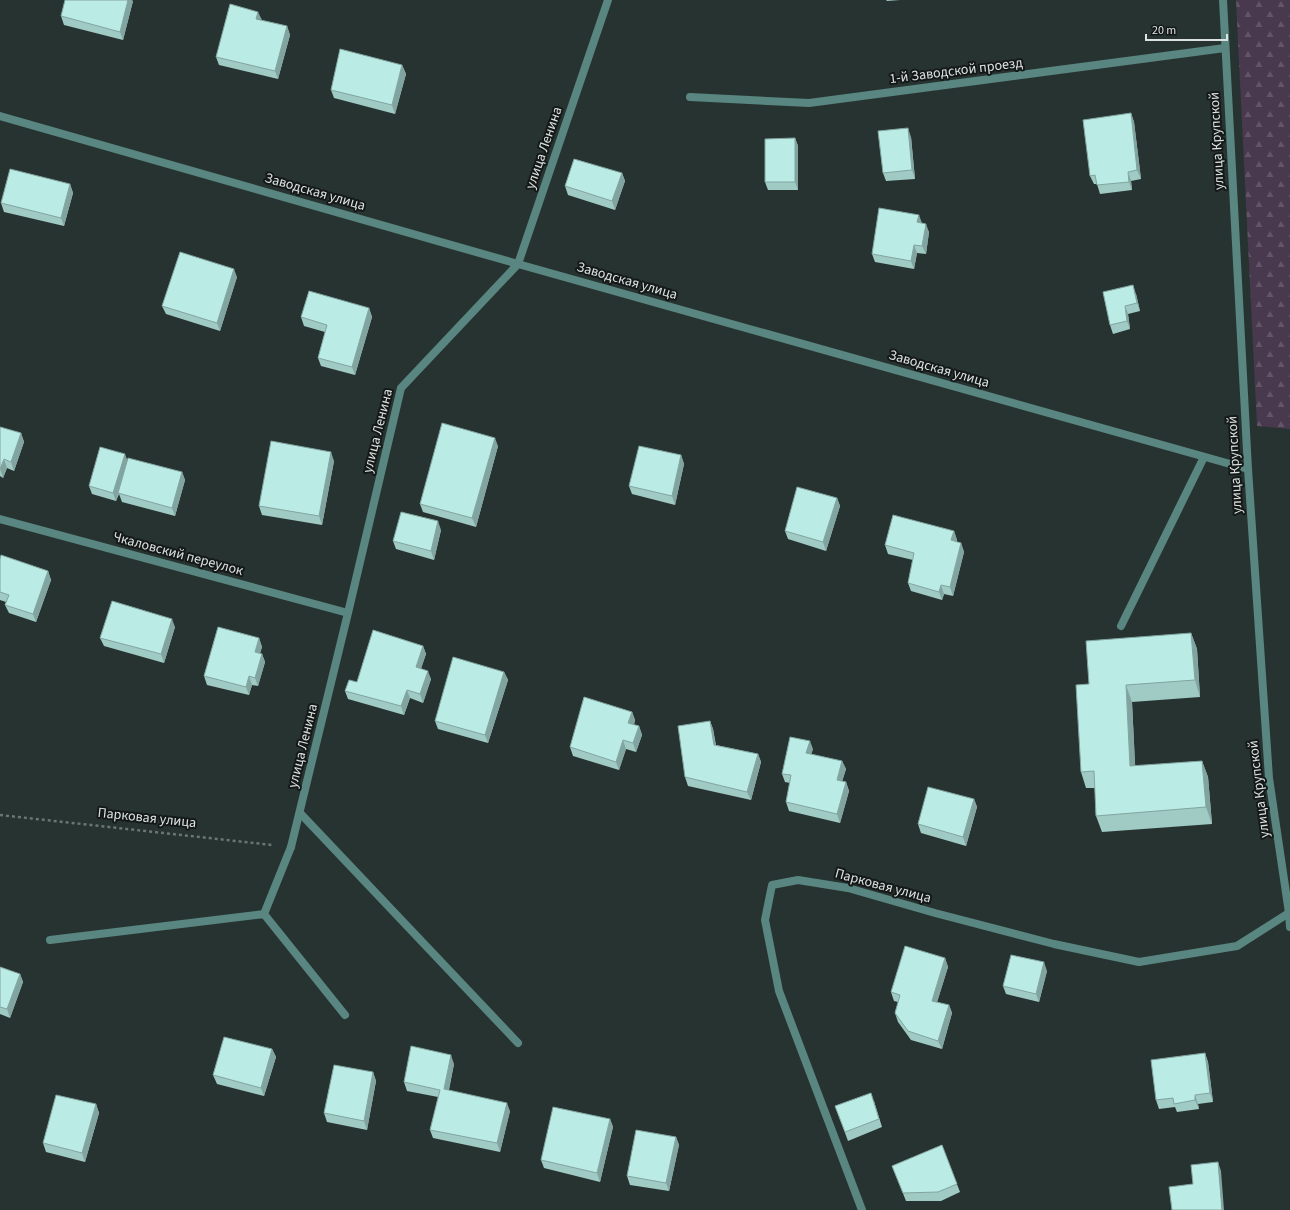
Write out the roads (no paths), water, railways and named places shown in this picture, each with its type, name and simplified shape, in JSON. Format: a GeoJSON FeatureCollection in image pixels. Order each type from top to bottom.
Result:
{"type":"FeatureCollection","features":[{"type":"Feature","properties":{"kind":"street","name":"улица Ленина"},"geometry":{"type":"LineString","coordinates":[[264,914],[291,847],[401,388],[518,264],[608,0]]}},
{"type":"Feature","properties":{"kind":"street","name":"улица Крупской"},"geometry":{"type":"LineString","coordinates":[[1223,0],[1248,469],[1269,778],[1290,927]]}},
{"type":"Feature","properties":{"kind":"street","name":"1-й Заводской проезд"},"geometry":{"type":"LineString","coordinates":[[690,97],[809,103],[1225,48]]}},
{"type":"Feature","properties":{"kind":"street","name":"Заводская улица"},"geometry":{"type":"LineString","coordinates":[[0,116],[518,264],[1248,469]]}},
{"type":"Feature","properties":{"kind":"street"},"geometry":{"type":"LineString","coordinates":[[1121,626],[1204,457]]}},
{"type":"Feature","properties":{"kind":"street","name":"Чкаловский переулок"},"geometry":{"type":"LineString","coordinates":[[0,519],[348,613]]}},
{"type":"Feature","properties":{"kind":"street"},"geometry":{"type":"LineString","coordinates":[[300,812],[518,1043]]}},
{"type":"Feature","properties":{"kind":"street","name":"Парковая улица"},"geometry":{"type":"LineString","coordinates":[[862,1210],[779,991],[765,920],[772,885],[798,880],[848,888],[935,913],[1054,944],[1139,962],[1237,946],[1289,913]]}},
{"type":"Feature","properties":{"kind":"street"},"geometry":{"type":"LineString","coordinates":[[50,940],[264,914],[345,1015]]}}]}
